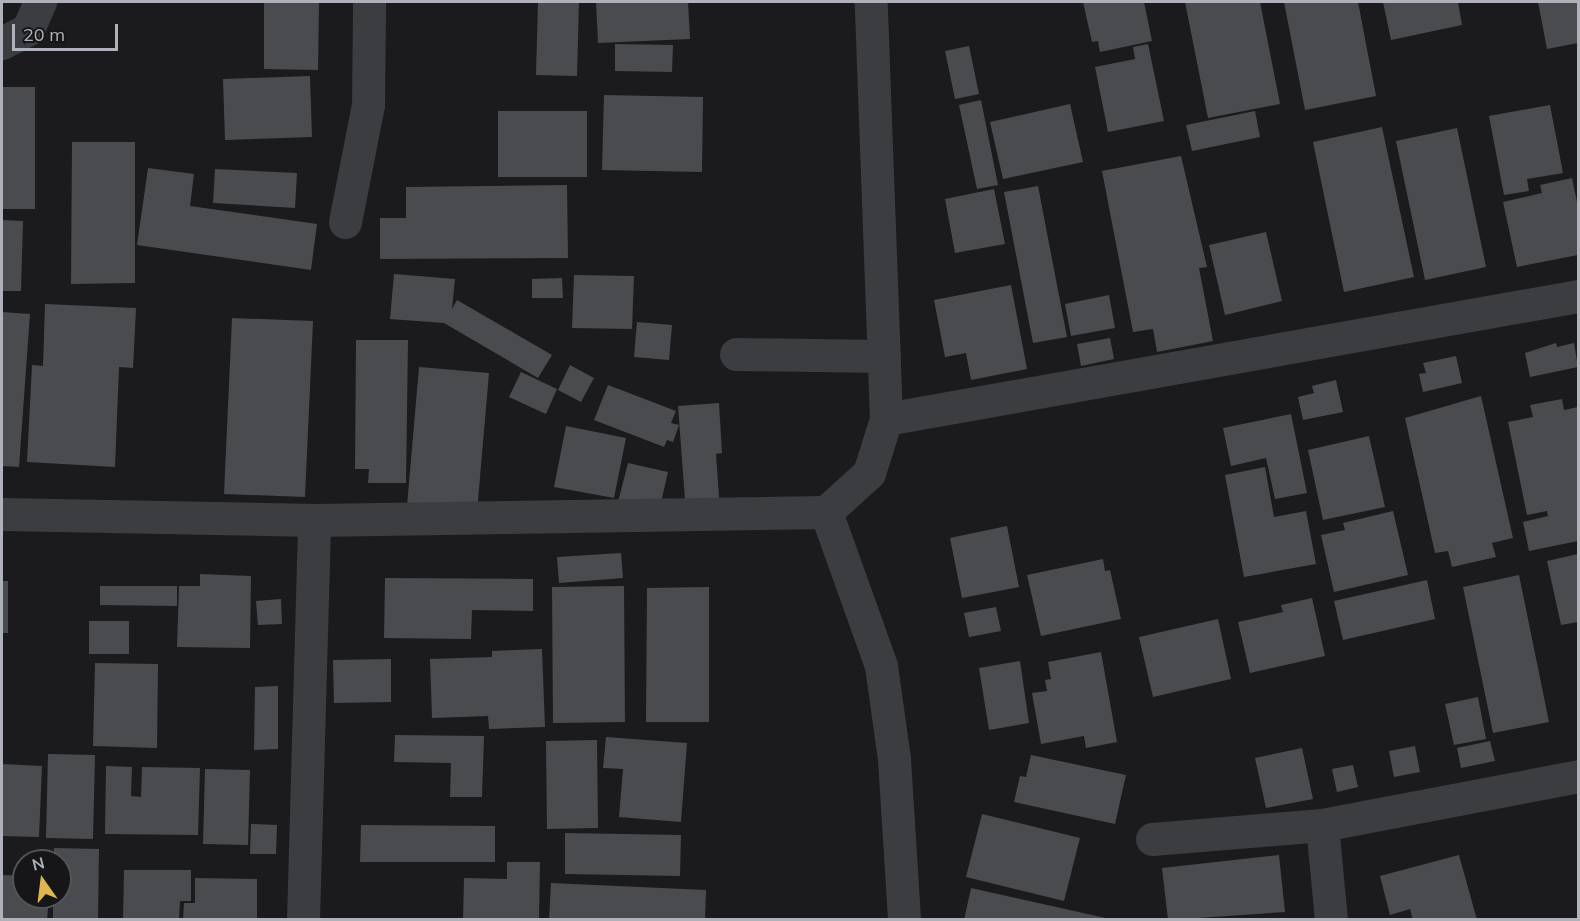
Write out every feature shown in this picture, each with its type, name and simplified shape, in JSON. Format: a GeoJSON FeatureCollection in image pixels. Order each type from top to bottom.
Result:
{"type":"FeatureCollection","features":[{"type":"Feature","properties":{"kind":"street"},"geometry":{"type":"LineString","coordinates":[[2,43],[28,29],[40,2]]}},
{"type":"Feature","properties":{"kind":"street"},"geometry":{"type":"LineString","coordinates":[[345,222],[368,105],[369,2]]}},
{"type":"Feature","properties":{"kind":"street"},"geometry":{"type":"LineString","coordinates":[[2,514],[314,520],[826,512],[868,473],[886,419],[871,2]]}},
{"type":"Feature","properties":{"kind":"street"},"geometry":{"type":"LineString","coordinates":[[886,419],[1578,296]]}},
{"type":"Feature","properties":{"kind":"street"},"geometry":{"type":"LineString","coordinates":[[736,354],[884,356]]}},
{"type":"Feature","properties":{"kind":"street"},"geometry":{"type":"LineString","coordinates":[[826,512],[881,666],[894,759],[904,920]]}},
{"type":"Feature","properties":{"kind":"street"},"geometry":{"type":"LineString","coordinates":[[303,920],[314,520]]}},
{"type":"Feature","properties":{"kind":"street"},"geometry":{"type":"LineString","coordinates":[[1152,838],[1322,825],[1578,776]]}},
{"type":"Feature","properties":{"kind":"street"},"geometry":{"type":"LineString","coordinates":[[1322,825],[1330,920]]}},
{"type":"Feature","properties":{"kind":"building"},"geometry":{"type":"Polygon","coordinates":[[[538,2],[579,2],[577,76],[536,75],[538,2]]]}},
{"type":"Feature","properties":{"kind":"building"},"geometry":{"type":"Polygon","coordinates":[[[596,2],[688,2],[690,39],[598,43],[596,2]]]}},
{"type":"Feature","properties":{"kind":"building"},"geometry":{"type":"Polygon","coordinates":[[[1083,2],[1144,2],[1152,41],[1100,52],[1098,41],[1092,42],[1083,2]]]}},
{"type":"Feature","properties":{"kind":"building"},"geometry":{"type":"Polygon","coordinates":[[[1185,2],[1260,2],[1280,104],[1208,118],[1185,2]]]}},
{"type":"Feature","properties":{"kind":"building"},"geometry":{"type":"Polygon","coordinates":[[[1284,2],[1358,2],[1376,96],[1305,110],[1284,2]]]}},
{"type":"Feature","properties":{"kind":"building"},"geometry":{"type":"Polygon","coordinates":[[[1383,2],[1458,2],[1462,25],[1391,40],[1383,2]]]}},
{"type":"Feature","properties":{"kind":"building"},"geometry":{"type":"Polygon","coordinates":[[[1538,2],[1578,2],[1578,43],[1547,49],[1538,2]]]}},
{"type":"Feature","properties":{"kind":"building"},"geometry":{"type":"Polygon","coordinates":[[[264,3],[319,3],[318,70],[264,69],[264,3]]]}},
{"type":"Feature","properties":{"kind":"building"},"geometry":{"type":"Polygon","coordinates":[[[615,44],[673,45],[672,72],[615,71],[615,44]]]}},
{"type":"Feature","properties":{"kind":"building"},"geometry":{"type":"Polygon","coordinates":[[[1148,44],[1164,121],[1108,132],[1095,67],[1135,59],[1133,47],[1148,44]]]}},
{"type":"Feature","properties":{"kind":"building"},"geometry":{"type":"Polygon","coordinates":[[[969,46],[979,94],[955,99],[945,51],[969,46]]]}},
{"type":"Feature","properties":{"kind":"building"},"geometry":{"type":"Polygon","coordinates":[[[310,76],[312,137],[225,140],[223,79],[310,76]]]}},
{"type":"Feature","properties":{"kind":"building"},"geometry":{"type":"Polygon","coordinates":[[[2,87],[35,87],[35,209],[2,209],[2,87]]]}},
{"type":"Feature","properties":{"kind":"building"},"geometry":{"type":"Polygon","coordinates":[[[604,95],[703,97],[702,172],[602,170],[604,95]]]}},
{"type":"Feature","properties":{"kind":"building"},"geometry":{"type":"Polygon","coordinates":[[[981,100],[998,185],[977,189],[959,105],[981,100]]]}},
{"type":"Feature","properties":{"kind":"building"},"geometry":{"type":"Polygon","coordinates":[[[1070,104],[1083,162],[1003,179],[990,122],[1070,104]]]}},
{"type":"Feature","properties":{"kind":"building"},"geometry":{"type":"Polygon","coordinates":[[[1550,105],[1563,173],[1527,179],[1529,191],[1504,195],[1489,116],[1550,105]]]}},
{"type":"Feature","properties":{"kind":"building"},"geometry":{"type":"Polygon","coordinates":[[[498,111],[587,111],[587,177],[498,177],[498,111]]]}},
{"type":"Feature","properties":{"kind":"building"},"geometry":{"type":"Polygon","coordinates":[[[1255,111],[1260,137],[1192,151],[1186,125],[1255,111]]]}},
{"type":"Feature","properties":{"kind":"building"},"geometry":{"type":"Polygon","coordinates":[[[1382,127],[1414,277],[1344,292],[1313,142],[1382,127]]]}},
{"type":"Feature","properties":{"kind":"building"},"geometry":{"type":"Polygon","coordinates":[[[1457,128],[1486,267],[1425,280],[1396,141],[1457,128]]]}},
{"type":"Feature","properties":{"kind":"building"},"geometry":{"type":"Polygon","coordinates":[[[72,142],[135,142],[135,283],[71,284],[72,142]]]}},
{"type":"Feature","properties":{"kind":"building"},"geometry":{"type":"Polygon","coordinates":[[[1181,156],[1207,267],[1199,268],[1213,341],[1157,352],[1153,329],[1133,332],[1102,171],[1181,156]]]}},
{"type":"Feature","properties":{"kind":"building"},"geometry":{"type":"Polygon","coordinates":[[[148,168],[194,174],[190,206],[317,224],[311,270],[137,245],[148,168]]]}},
{"type":"Feature","properties":{"kind":"building"},"geometry":{"type":"Polygon","coordinates":[[[215,169],[297,173],[295,208],[213,203],[215,169]]]}},
{"type":"Feature","properties":{"kind":"building"},"geometry":{"type":"Polygon","coordinates":[[[1572,178],[1578,207],[1578,255],[1517,267],[1503,202],[1542,193],[1540,185],[1572,178]]]}},
{"type":"Feature","properties":{"kind":"building"},"geometry":{"type":"Polygon","coordinates":[[[567,185],[568,258],[380,259],[380,218],[406,218],[406,187],[567,185]]]}},
{"type":"Feature","properties":{"kind":"building"},"geometry":{"type":"Polygon","coordinates":[[[1038,186],[1067,337],[1033,343],[1004,192],[1038,186]]]}},
{"type":"Feature","properties":{"kind":"building"},"geometry":{"type":"Polygon","coordinates":[[[994,189],[1005,244],[955,253],[945,199],[994,189]]]}},
{"type":"Feature","properties":{"kind":"building"},"geometry":{"type":"Polygon","coordinates":[[[2,220],[23,221],[21,291],[2,291],[2,220]]]}},
{"type":"Feature","properties":{"kind":"building"},"geometry":{"type":"Polygon","coordinates":[[[1266,232],[1282,301],[1225,315],[1209,245],[1266,232]]]}},
{"type":"Feature","properties":{"kind":"building"},"geometry":{"type":"Polygon","coordinates":[[[394,274],[455,279],[452,309],[457,300],[552,355],[538,378],[444,323],[390,319],[394,274]]]}},
{"type":"Feature","properties":{"kind":"building"},"geometry":{"type":"Polygon","coordinates":[[[574,275],[634,276],[632,329],[572,328],[574,275]]]}},
{"type":"Feature","properties":{"kind":"building"},"geometry":{"type":"Polygon","coordinates":[[[562,278],[563,298],[532,298],[532,279],[562,278]]]}},
{"type":"Feature","properties":{"kind":"building"},"geometry":{"type":"Polygon","coordinates":[[[1011,285],[1027,369],[971,380],[966,353],[945,357],[934,300],[1011,285]]]}},
{"type":"Feature","properties":{"kind":"building"},"geometry":{"type":"Polygon","coordinates":[[[1109,295],[1115,328],[1071,336],[1065,304],[1109,295]]]}},
{"type":"Feature","properties":{"kind":"building"},"geometry":{"type":"Polygon","coordinates":[[[45,304],[136,308],[133,368],[119,367],[115,467],[27,462],[32,365],[43,366],[45,304]]]}},
{"type":"Feature","properties":{"kind":"building"},"geometry":{"type":"Polygon","coordinates":[[[2,312],[30,314],[19,467],[2,466],[2,312]]]}},
{"type":"Feature","properties":{"kind":"building"},"geometry":{"type":"Polygon","coordinates":[[[232,318],[313,321],[305,497],[224,494],[232,318]]]}},
{"type":"Feature","properties":{"kind":"building"},"geometry":{"type":"Polygon","coordinates":[[[637,322],[672,325],[669,360],[634,357],[637,322]]]}},
{"type":"Feature","properties":{"kind":"building"},"geometry":{"type":"Polygon","coordinates":[[[1110,338],[1114,359],[1081,366],[1077,344],[1110,338]]]}},
{"type":"Feature","properties":{"kind":"building"},"geometry":{"type":"Polygon","coordinates":[[[356,340],[408,340],[406,483],[368,483],[369,469],[355,469],[356,340]]]}},
{"type":"Feature","properties":{"kind":"building"},"geometry":{"type":"Polygon","coordinates":[[[1556,343],[1557,347],[1574,343],[1578,367],[1530,377],[1525,353],[1556,343]]]}},
{"type":"Feature","properties":{"kind":"building"},"geometry":{"type":"Polygon","coordinates":[[[1456,356],[1462,383],[1423,392],[1419,374],[1426,373],[1423,363],[1456,356]]]}},
{"type":"Feature","properties":{"kind":"building"},"geometry":{"type":"Polygon","coordinates":[[[570,365],[594,378],[581,402],[558,390],[570,365]]]}},
{"type":"Feature","properties":{"kind":"building"},"geometry":{"type":"Polygon","coordinates":[[[419,367],[489,373],[477,512],[407,506],[419,367]]]}},
{"type":"Feature","properties":{"kind":"building"},"geometry":{"type":"Polygon","coordinates":[[[521,372],[557,389],[546,414],[509,397],[521,372]]]}},
{"type":"Feature","properties":{"kind":"building"},"geometry":{"type":"Polygon","coordinates":[[[1336,380],[1343,412],[1303,420],[1298,397],[1314,393],[1312,386],[1336,380]]]}},
{"type":"Feature","properties":{"kind":"building"},"geometry":{"type":"Polygon","coordinates":[[[608,385],[676,411],[671,423],[679,425],[673,442],[667,440],[664,447],[594,420],[608,385]]]}},
{"type":"Feature","properties":{"kind":"building"},"geometry":{"type":"Polygon","coordinates":[[[1481,396],[1513,538],[1492,543],[1496,557],[1452,567],[1448,551],[1435,553],[1405,418],[1481,396]]]}},
{"type":"Feature","properties":{"kind":"building"},"geometry":{"type":"Polygon","coordinates":[[[1562,399],[1564,410],[1578,407],[1578,541],[1529,551],[1523,522],[1548,516],[1547,511],[1527,515],[1508,422],[1533,417],[1530,405],[1562,399]]]}},
{"type":"Feature","properties":{"kind":"building"},"geometry":{"type":"Polygon","coordinates":[[[719,403],[722,453],[716,454],[720,511],[686,513],[678,406],[719,403]]]}},
{"type":"Feature","properties":{"kind":"building"},"geometry":{"type":"Polygon","coordinates":[[[1291,414],[1307,493],[1275,499],[1266,458],[1231,466],[1223,428],[1291,414]]]}},
{"type":"Feature","properties":{"kind":"building"},"geometry":{"type":"Polygon","coordinates":[[[566,426],[626,438],[614,498],[554,487],[566,426]]]}},
{"type":"Feature","properties":{"kind":"building"},"geometry":{"type":"Polygon","coordinates":[[[1369,436],[1385,507],[1323,520],[1308,450],[1369,436]]]}},
{"type":"Feature","properties":{"kind":"building"},"geometry":{"type":"Polygon","coordinates":[[[628,463],[668,472],[659,511],[618,502],[628,463]]]}},
{"type":"Feature","properties":{"kind":"building"},"geometry":{"type":"Polygon","coordinates":[[[1265,467],[1274,517],[1306,511],[1316,564],[1244,577],[1225,475],[1265,467]]]}},
{"type":"Feature","properties":{"kind":"building"},"geometry":{"type":"Polygon","coordinates":[[[1393,511],[1408,575],[1334,592],[1321,535],[1345,530],[1343,523],[1393,511]]]}},
{"type":"Feature","properties":{"kind":"building"},"geometry":{"type":"Polygon","coordinates":[[[1007,526],[1019,587],[962,598],[950,538],[1007,526]]]}},
{"type":"Feature","properties":{"kind":"building"},"geometry":{"type":"Polygon","coordinates":[[[621,553],[623,578],[559,583],[557,557],[621,553]]]}},
{"type":"Feature","properties":{"kind":"building"},"geometry":{"type":"Polygon","coordinates":[[[1578,554],[1578,622],[1561,625],[1547,561],[1578,554]]]}},
{"type":"Feature","properties":{"kind":"building"},"geometry":{"type":"Polygon","coordinates":[[[1103,559],[1105,571],[1110,570],[1121,619],[1041,636],[1027,575],[1103,559]]]}},
{"type":"Feature","properties":{"kind":"building"},"geometry":{"type":"Polygon","coordinates":[[[200,574],[251,576],[250,648],[177,647],[179,586],[200,586],[200,574]]]}},
{"type":"Feature","properties":{"kind":"building"},"geometry":{"type":"Polygon","coordinates":[[[1519,575],[1549,722],[1493,733],[1463,587],[1519,575]]]}},
{"type":"Feature","properties":{"kind":"building"},"geometry":{"type":"Polygon","coordinates":[[[385,578],[533,579],[533,611],[472,610],[471,639],[384,638],[385,578]]]}},
{"type":"Feature","properties":{"kind":"building"},"geometry":{"type":"Polygon","coordinates":[[[1427,580],[1435,619],[1343,640],[1334,601],[1427,580]]]}},
{"type":"Feature","properties":{"kind":"building"},"geometry":{"type":"Polygon","coordinates":[[[2,581],[8,581],[8,633],[2,633],[2,581]]]}},
{"type":"Feature","properties":{"kind":"building"},"geometry":{"type":"Polygon","coordinates":[[[100,586],[177,586],[177,606],[100,605],[100,586]]]}},
{"type":"Feature","properties":{"kind":"building"},"geometry":{"type":"Polygon","coordinates":[[[624,586],[625,722],[553,723],[552,587],[624,586]]]}},
{"type":"Feature","properties":{"kind":"building"},"geometry":{"type":"Polygon","coordinates":[[[709,587],[709,722],[646,722],[647,588],[709,587]]]}},
{"type":"Feature","properties":{"kind":"building"},"geometry":{"type":"Polygon","coordinates":[[[1312,598],[1325,656],[1250,673],[1238,622],[1283,612],[1281,605],[1312,598]]]}},
{"type":"Feature","properties":{"kind":"building"},"geometry":{"type":"Polygon","coordinates":[[[281,599],[282,624],[258,625],[256,601],[281,599]]]}},
{"type":"Feature","properties":{"kind":"building"},"geometry":{"type":"Polygon","coordinates":[[[996,607],[1001,631],[969,637],[964,613],[996,607]]]}},
{"type":"Feature","properties":{"kind":"building"},"geometry":{"type":"Polygon","coordinates":[[[1218,619],[1231,679],[1153,697],[1139,637],[1218,619]]]}},
{"type":"Feature","properties":{"kind":"building"},"geometry":{"type":"Polygon","coordinates":[[[89,621],[129,621],[129,654],[89,654],[89,621]]]}},
{"type":"Feature","properties":{"kind":"building"},"geometry":{"type":"Polygon","coordinates":[[[542,649],[545,727],[489,729],[488,716],[432,718],[430,659],[492,657],[492,651],[542,649]]]}},
{"type":"Feature","properties":{"kind":"building"},"geometry":{"type":"Polygon","coordinates":[[[1101,652],[1117,742],[1086,748],[1084,736],[1041,744],[1032,693],[1047,691],[1045,680],[1051,679],[1048,662],[1101,652]]]}},
{"type":"Feature","properties":{"kind":"building"},"geometry":{"type":"Polygon","coordinates":[[[391,659],[391,702],[334,703],[333,660],[391,659]]]}},
{"type":"Feature","properties":{"kind":"building"},"geometry":{"type":"Polygon","coordinates":[[[1020,661],[1029,723],[989,730],[979,668],[1020,661]]]}},
{"type":"Feature","properties":{"kind":"building"},"geometry":{"type":"Polygon","coordinates":[[[95,663],[158,664],[157,748],[93,746],[95,663]]]}},
{"type":"Feature","properties":{"kind":"building"},"geometry":{"type":"Polygon","coordinates":[[[278,686],[278,749],[254,750],[255,687],[278,686]]]}},
{"type":"Feature","properties":{"kind":"building"},"geometry":{"type":"Polygon","coordinates":[[[1478,697],[1486,739],[1454,745],[1445,704],[1478,697]]]}},
{"type":"Feature","properties":{"kind":"building"},"geometry":{"type":"Polygon","coordinates":[[[395,735],[484,736],[482,797],[450,797],[451,763],[394,762],[395,735]]]}},
{"type":"Feature","properties":{"kind":"building"},"geometry":{"type":"Polygon","coordinates":[[[606,737],[687,743],[681,822],[619,817],[623,769],[603,768],[606,737]]]}},
{"type":"Feature","properties":{"kind":"building"},"geometry":{"type":"Polygon","coordinates":[[[597,740],[598,828],[547,829],[546,741],[597,740]]]}},
{"type":"Feature","properties":{"kind":"building"},"geometry":{"type":"Polygon","coordinates":[[[1490,741],[1495,761],[1461,768],[1457,748],[1490,741]]]}},
{"type":"Feature","properties":{"kind":"building"},"geometry":{"type":"Polygon","coordinates":[[[1415,746],[1420,772],[1394,777],[1389,751],[1415,746]]]}},
{"type":"Feature","properties":{"kind":"building"},"geometry":{"type":"Polygon","coordinates":[[[1302,748],[1313,799],[1266,808],[1255,758],[1302,748]]]}},
{"type":"Feature","properties":{"kind":"building"},"geometry":{"type":"Polygon","coordinates":[[[48,754],[95,755],[93,839],[46,838],[48,754]]]}},
{"type":"Feature","properties":{"kind":"building"},"geometry":{"type":"Polygon","coordinates":[[[1031,755],[1126,775],[1115,824],[1014,802],[1020,776],[1026,777],[1031,755]]]}},
{"type":"Feature","properties":{"kind":"building"},"geometry":{"type":"Polygon","coordinates":[[[2,764],[42,766],[39,837],[2,836],[2,764]]]}},
{"type":"Feature","properties":{"kind":"building"},"geometry":{"type":"Polygon","coordinates":[[[1353,765],[1358,787],[1337,792],[1332,769],[1353,765]]]}},
{"type":"Feature","properties":{"kind":"building"},"geometry":{"type":"Polygon","coordinates":[[[106,766],[132,767],[131,796],[141,797],[142,767],[200,768],[198,835],[105,834],[106,766]]]}},
{"type":"Feature","properties":{"kind":"building"},"geometry":{"type":"Polygon","coordinates":[[[205,769],[250,770],[248,845],[203,844],[205,769]]]}},
{"type":"Feature","properties":{"kind":"building"},"geometry":{"type":"Polygon","coordinates":[[[982,814],[1080,838],[1064,901],[966,877],[982,814]]]}},
{"type":"Feature","properties":{"kind":"building"},"geometry":{"type":"Polygon","coordinates":[[[251,824],[277,825],[276,854],[250,854],[251,824]]]}},
{"type":"Feature","properties":{"kind":"building"},"geometry":{"type":"Polygon","coordinates":[[[361,825],[495,826],[495,862],[360,862],[361,825]]]}},
{"type":"Feature","properties":{"kind":"building"},"geometry":{"type":"Polygon","coordinates":[[[565,833],[681,835],[680,876],[565,874],[565,833]]]}},
{"type":"Feature","properties":{"kind":"building"},"geometry":{"type":"Polygon","coordinates":[[[54,848],[99,849],[98,920],[53,920],[53,909],[72,909],[72,849],[54,848]]]}},
{"type":"Feature","properties":{"kind":"building"},"geometry":{"type":"Polygon","coordinates":[[[1279,855],[1285,912],[1168,920],[1162,868],[1279,855]]]}},
{"type":"Feature","properties":{"kind":"building"},"geometry":{"type":"Polygon","coordinates":[[[1459,855],[1477,920],[1413,920],[1410,909],[1390,915],[1380,876],[1459,855]]]}},
{"type":"Feature","properties":{"kind":"building"},"geometry":{"type":"Polygon","coordinates":[[[507,862],[540,862],[539,920],[463,920],[464,878],[507,879],[507,862]]]}},
{"type":"Feature","properties":{"kind":"building"},"geometry":{"type":"Polygon","coordinates":[[[124,870],[191,870],[191,901],[180,901],[179,920],[123,920],[124,870]]]}},
{"type":"Feature","properties":{"kind":"building"},"geometry":{"type":"Polygon","coordinates":[[[2,875],[12,875],[12,909],[48,909],[47,920],[2,920],[2,875]]]}},
{"type":"Feature","properties":{"kind":"building"},"geometry":{"type":"Polygon","coordinates":[[[195,878],[257,879],[257,920],[183,920],[184,903],[195,903],[195,878]]]}},
{"type":"Feature","properties":{"kind":"building"},"geometry":{"type":"Polygon","coordinates":[[[551,883],[706,890],[705,920],[549,920],[551,883]]]}},
{"type":"Feature","properties":{"kind":"building"},"geometry":{"type":"Polygon","coordinates":[[[971,888],[1110,919],[1110,920],[964,920],[971,888]]]}}]}
